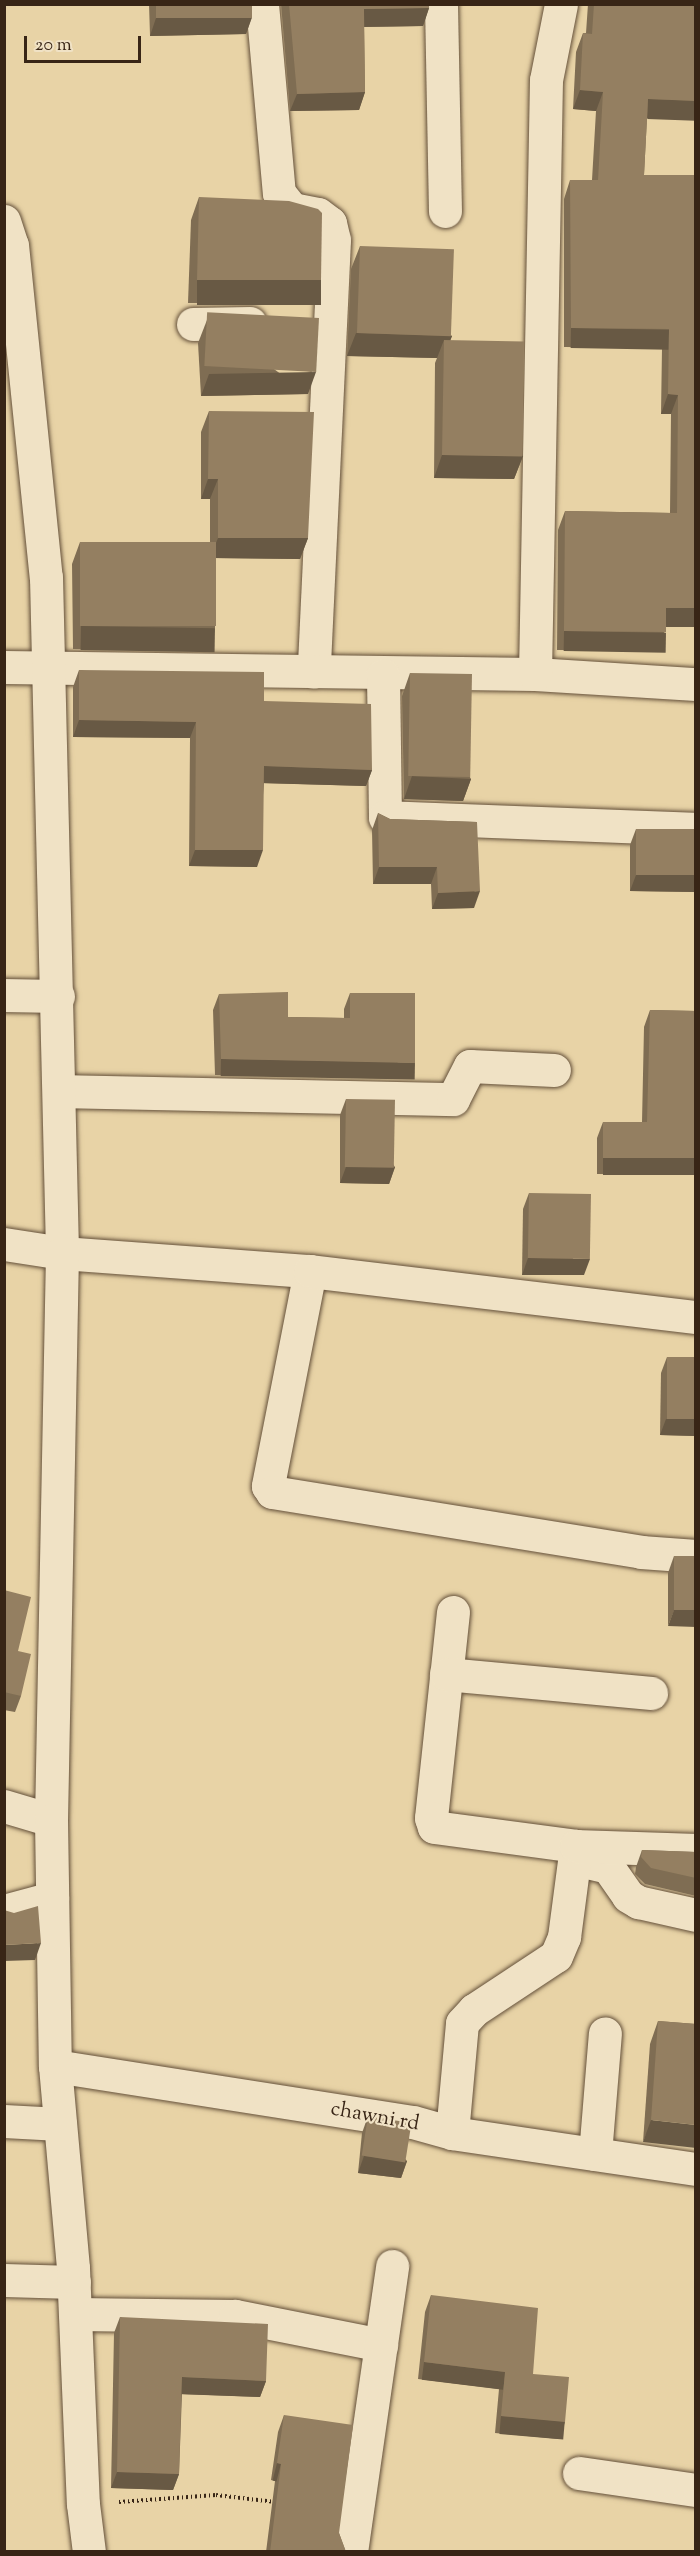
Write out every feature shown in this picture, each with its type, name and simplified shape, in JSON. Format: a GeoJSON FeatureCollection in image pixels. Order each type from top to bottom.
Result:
{"type":"FeatureCollection","features":[{"type":"Feature","properties":{"kind":"street"},"geometry":{"type":"LineString","coordinates":[[262,4],[279,193],[292,208],[318,214],[330,223],[333,240],[314,672]]}},
{"type":"Feature","properties":{"kind":"street"},"geometry":{"type":"LineString","coordinates":[[441,4],[445,211]]}},
{"type":"Feature","properties":{"kind":"street"},"geometry":{"type":"LineString","coordinates":[[535,674],[546,81],[561,4]]}},
{"type":"Feature","properties":{"kind":"street"},"geometry":{"type":"LineString","coordinates":[[7,238],[15,387],[46,577],[61,1091],[62,1253],[51,1820],[55,2066],[74,2298],[83,2504],[89,2552]]}},
{"type":"Feature","properties":{"kind":"street"},"geometry":{"type":"LineString","coordinates":[[193,324],[330,321]]}},
{"type":"Feature","properties":{"kind":"street"},"geometry":{"type":"LineString","coordinates":[[290,413],[325,413]]}},
{"type":"Feature","properties":{"kind":"street"},"geometry":{"type":"LineString","coordinates":[[4,667],[383,675],[535,674],[696,684]]}},
{"type":"Feature","properties":{"kind":"street"},"geometry":{"type":"LineString","coordinates":[[383,675],[385,817],[696,829]]}},
{"type":"Feature","properties":{"kind":"street"},"geometry":{"type":"LineString","coordinates":[[4,995],[58,996]]}},
{"type":"Feature","properties":{"kind":"street"},"geometry":{"type":"LineString","coordinates":[[61,1091],[453,1099],[470,1066],[555,1070]]}},
{"type":"Feature","properties":{"kind":"street"},"geometry":{"type":"LineString","coordinates":[[4,1244],[62,1253],[310,1271],[696,1317]]}},
{"type":"Feature","properties":{"kind":"street"},"geometry":{"type":"LineString","coordinates":[[310,1271],[268,1486],[272,1492],[641,1552],[696,1556]]}},
{"type":"Feature","properties":{"kind":"street"},"geometry":{"type":"LineString","coordinates":[[453,1612],[431,1818],[434,1827],[575,1852],[696,1850]]}},
{"type":"Feature","properties":{"kind":"street"},"geometry":{"type":"LineString","coordinates":[[446,1674],[651,1693]]}},
{"type":"Feature","properties":{"kind":"street"},"geometry":{"type":"LineString","coordinates":[[4,1806],[51,1820]]}},
{"type":"Feature","properties":{"kind":"street"},"geometry":{"type":"LineString","coordinates":[[575,1852],[608,1867],[628,1896],[638,1902],[696,1915]]}},
{"type":"Feature","properties":{"kind":"street"},"geometry":{"type":"LineString","coordinates":[[452,2133],[462,2023],[474,2010],[556,1956],[564,1937],[575,1852]]}},
{"type":"Feature","properties":{"kind":"street"},"geometry":{"type":"LineString","coordinates":[[4,1911],[52,1898]]}},
{"type":"Feature","properties":{"kind":"street"},"geometry":{"type":"LineString","coordinates":[[595,2154],[605,2033]]}},
{"type":"Feature","properties":{"kind":"street","name":"chawni rd"},"geometry":{"type":"LineString","coordinates":[[55,2066],[413,2122],[452,2133],[696,2169]]}},
{"type":"Feature","properties":{"kind":"street"},"geometry":{"type":"LineString","coordinates":[[4,2121],[60,2124]]}},
{"type":"Feature","properties":{"kind":"street"},"geometry":{"type":"LineString","coordinates":[[351,2552],[392,2266]]}},
{"type":"Feature","properties":{"kind":"street"},"geometry":{"type":"LineString","coordinates":[[4,2280],[74,2298],[235,2316],[381,2345]]}},
{"type":"Feature","properties":{"kind":"street"},"geometry":{"type":"LineString","coordinates":[[579,2473],[696,2490]]}},
{"type":"Feature","properties":{"kind":"path"},"geometry":{"type":"LineString","coordinates":[[83,2504],[216,2495],[287,2503]]}},
{"type":"Feature","properties":{"kind":"building"},"geometry":{"type":"Polygon","coordinates":[[[156,4],[252,4],[252,18],[156,18],[156,4]]]}},
{"type":"Feature","properties":{"kind":"building"},"geometry":{"type":"Polygon","coordinates":[[[289,4],[429,4],[429,8],[364,9],[365,92],[297,94],[289,4]]]}},
{"type":"Feature","properties":{"kind":"building"},"geometry":{"type":"Polygon","coordinates":[[[594,4],[696,4],[696,101],[648,99],[644,175],[696,175],[696,608],[666,608],[666,632],[564,631],[565,511],[677,513],[678,395],[668,394],[669,329],[571,328],[570,180],[598,180],[603,92],[580,90],[583,33],[592,34],[594,4]]]}},
{"type":"Feature","properties":{"kind":"building"},"geometry":{"type":"Polygon","coordinates":[[[199,197],[289,201],[318,209],[322,213],[321,280],[197,280],[199,197]]]}},
{"type":"Feature","properties":{"kind":"building"},"geometry":{"type":"Polygon","coordinates":[[[360,246],[454,249],[451,336],[357,333],[360,246]]]}},
{"type":"Feature","properties":{"kind":"building"},"geometry":{"type":"Polygon","coordinates":[[[207,312],[319,318],[316,372],[204,366],[207,312]]]}},
{"type":"Feature","properties":{"kind":"building"},"geometry":{"type":"Polygon","coordinates":[[[444,340],[524,341],[522,456],[442,455],[444,340]]]}},
{"type":"Feature","properties":{"kind":"building"},"geometry":{"type":"Polygon","coordinates":[[[209,411],[314,412],[308,538],[218,538],[218,479],[208,479],[209,411]]]}},
{"type":"Feature","properties":{"kind":"building"},"geometry":{"type":"Polygon","coordinates":[[[80,542],[216,542],[216,626],[80,626],[80,542]]]}},
{"type":"Feature","properties":{"kind":"building"},"geometry":{"type":"Polygon","coordinates":[[[79,670],[264,672],[264,701],[371,704],[372,770],[264,766],[263,850],[195,850],[196,722],[79,720],[79,670]]]}},
{"type":"Feature","properties":{"kind":"building"},"geometry":{"type":"Polygon","coordinates":[[[410,673],[472,674],[470,777],[408,776],[410,673]]]}},
{"type":"Feature","properties":{"kind":"building"},"geometry":{"type":"Polygon","coordinates":[[[378,813],[390,819],[477,822],[480,891],[438,893],[437,867],[379,867],[378,813]]]}},
{"type":"Feature","properties":{"kind":"building"},"geometry":{"type":"Polygon","coordinates":[[[636,829],[696,829],[696,875],[636,875],[636,829]]]}},
{"type":"Feature","properties":{"kind":"building"},"geometry":{"type":"Polygon","coordinates":[[[288,992],[288,1017],[350,1018],[350,993],[415,993],[415,1063],[221,1059],[219,994],[288,992]]]}},
{"type":"Feature","properties":{"kind":"building"},"geometry":{"type":"Polygon","coordinates":[[[650,1010],[696,1011],[696,1158],[603,1158],[603,1122],[647,1122],[650,1010]]]}},
{"type":"Feature","properties":{"kind":"building"},"geometry":{"type":"Polygon","coordinates":[[[346,1099],[395,1100],[394,1168],[345,1167],[346,1099]]]}},
{"type":"Feature","properties":{"kind":"building"},"geometry":{"type":"Polygon","coordinates":[[[529,1193],[591,1194],[590,1259],[528,1258],[529,1193]]]}},
{"type":"Feature","properties":{"kind":"building"},"geometry":{"type":"Polygon","coordinates":[[[667,1357],[696,1357],[696,1419],[667,1419],[667,1357]]]}},
{"type":"Feature","properties":{"kind":"building"},"geometry":{"type":"Polygon","coordinates":[[[674,1556],[696,1556],[696,1610],[674,1610],[674,1556]]]}},
{"type":"Feature","properties":{"kind":"building"},"geometry":{"type":"Polygon","coordinates":[[[4,1590],[31,1597],[18,1651],[31,1654],[21,1696],[4,1692],[4,1590]]]}},
{"type":"Feature","properties":{"kind":"building"},"geometry":{"type":"Polygon","coordinates":[[[642,1850],[696,1852],[696,1878],[651,1868],[641,1857],[642,1850]]]}},
{"type":"Feature","properties":{"kind":"building"},"geometry":{"type":"Polygon","coordinates":[[[38,1906],[41,1943],[4,1945],[4,1910],[14,1913],[38,1906]]]}},
{"type":"Feature","properties":{"kind":"building"},"geometry":{"type":"Polygon","coordinates":[[[658,2021],[696,2024],[696,2125],[651,2120],[658,2021]]]}},
{"type":"Feature","properties":{"kind":"building"},"geometry":{"type":"Polygon","coordinates":[[[368,2116],[411,2123],[405,2162],[362,2156],[368,2116]]]}},
{"type":"Feature","properties":{"kind":"building"},"geometry":{"type":"Polygon","coordinates":[[[431,2295],[538,2308],[533,2374],[569,2377],[565,2422],[501,2416],[505,2372],[424,2362],[431,2295]]]}},
{"type":"Feature","properties":{"kind":"building"},"geometry":{"type":"Polygon","coordinates":[[[120,2317],[268,2324],[266,2381],[182,2377],[179,2474],[117,2472],[120,2317]]]}},
{"type":"Feature","properties":{"kind":"building"},"geometry":{"type":"Polygon","coordinates":[[[284,2415],[353,2425],[339,2533],[346,2552],[270,2552],[281,2464],[277,2463],[284,2415]]]}}]}
